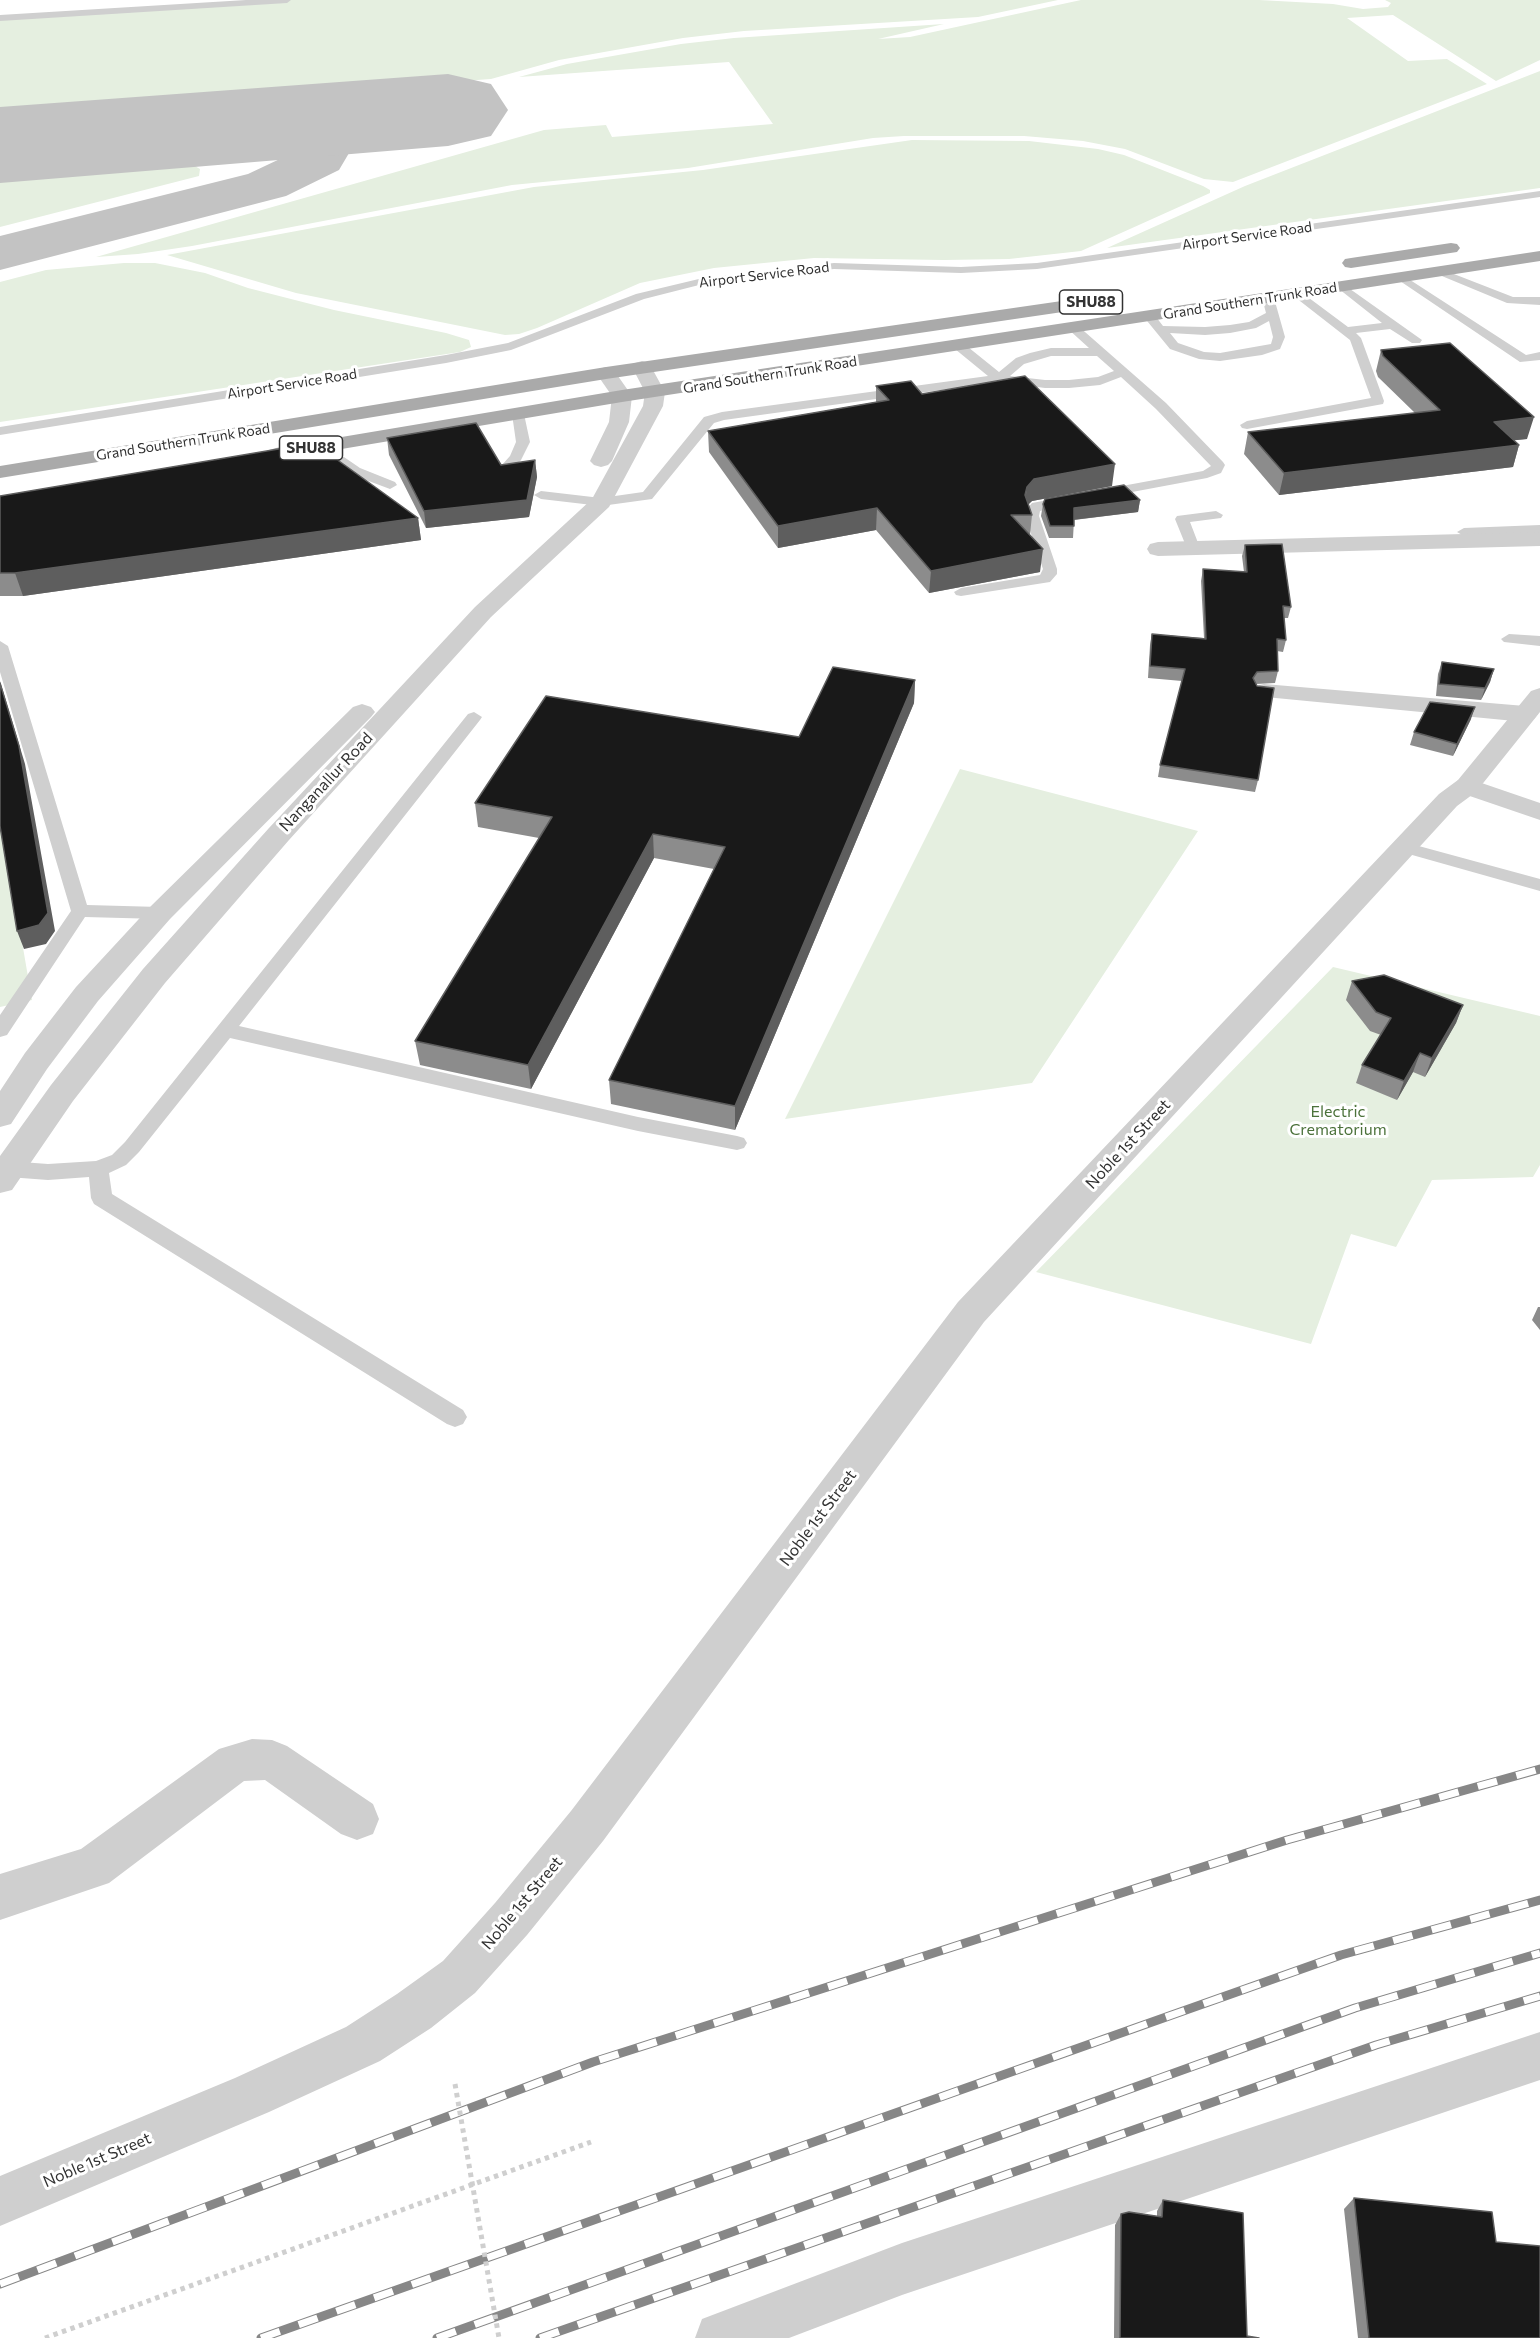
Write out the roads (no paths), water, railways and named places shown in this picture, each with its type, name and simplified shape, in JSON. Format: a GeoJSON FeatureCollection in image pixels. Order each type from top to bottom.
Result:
{"type":"FeatureCollection","features":[{"type":"Feature","properties":{"kind":"main road","name":"Grand Southern Trunk Road"},"geometry":{"type":"LineString","coordinates":[[1328,267],[1469,245]]}},
{"type":"Feature","properties":{"kind":"main road","name":"Grand Southern Trunk Road"},"geometry":{"type":"LineString","coordinates":[[253,458],[622,396],[959,345],[1073,328],[1154,323],[1271,306],[1297,294],[1540,256]]}},
{"type":"Feature","properties":{"kind":"main road","name":"Grand Southern Trunk Road"},"geometry":{"type":"LineString","coordinates":[[0,472],[606,373],[1127,297]]}},
{"type":"Feature","properties":{"kind":"street"},"geometry":{"type":"LineString","coordinates":[[642,368],[655,392]]}},
{"type":"Feature","properties":{"kind":"street"},"geometry":{"type":"LineString","coordinates":[[606,373],[622,396]]}},
{"type":"Feature","properties":{"kind":"street","name":"Nanganallur Road"},"geometry":{"type":"LineString","coordinates":[[0,1116],[36,1061],[87,994],[160,913],[448,638],[483,612],[590,501],[653,406],[655,392]]}},
{"type":"Feature","properties":{"kind":"street","name":"Nanganallur Road"},"geometry":{"type":"LineString","coordinates":[[590,501],[590,485],[619,422],[622,396]]}},
{"type":"Feature","properties":{"kind":"street"},"geometry":{"type":"LineString","coordinates":[[1158,549],[1540,538]]}},
{"type":"Feature","properties":{"kind":"street","name":"Nanganallur Road"},"geometry":{"type":"LineString","coordinates":[[4,1175],[62,1093],[154,976],[448,638]]}},
{"type":"Feature","properties":{"kind":"street"},"geometry":{"type":"LineString","coordinates":[[1264,691],[1533,705]]}},
{"type":"Feature","properties":{"kind":"street","name":"Noble 1st Street"},"geometry":{"type":"LineString","coordinates":[[0,2201],[252,2095],[363,2044],[414,2011],[459,1977],[587,1826],[971,1312],[1448,800],[1467,786],[1533,705]]}},
{"type":"Feature","properties":{"kind":"street"},"geometry":{"type":"LineString","coordinates":[[1467,786],[1540,812]]}},
{"type":"Feature","properties":{"kind":"street"},"geometry":{"type":"LineString","coordinates":[[0,1897],[93,1867],[234,1763],[252,1759],[272,1760],[357,1819]]}},
{"type":"Feature","properties":{"kind":"street"},"geometry":{"type":"LineString","coordinates":[[721,2338],[902,2269],[1540,2056]]}},
{"type":"Feature","properties":{"kind":"lane"},"geometry":{"type":"LineString","coordinates":[[0,18],[287,0]]}},
{"type":"Feature","properties":{"kind":"lane","name":"Airport Service Road"},"geometry":{"type":"LineString","coordinates":[[0,431],[446,359],[511,346],[640,296],[703,281],[834,266],[962,270],[1037,266],[1540,194]]}},
{"type":"Feature","properties":{"kind":"lane"},"geometry":{"type":"LineString","coordinates":[[1442,272],[1511,302],[1540,301]]}},
{"type":"Feature","properties":{"kind":"lane"},"geometry":{"type":"LineString","coordinates":[[1404,279],[1524,359],[1540,356]]}},
{"type":"Feature","properties":{"kind":"lane"},"geometry":{"type":"LineString","coordinates":[[1343,286],[1392,325],[1416,340]]}},
{"type":"Feature","properties":{"kind":"lane"},"geometry":{"type":"LineString","coordinates":[[1247,424],[1378,401],[1355,338],[1297,294]]}},
{"type":"Feature","properties":{"kind":"lane"},"geometry":{"type":"LineString","coordinates":[[1154,323],[1174,346],[1203,356],[1220,357],[1262,351],[1275,346],[1279,337],[1271,306]]}},
{"type":"Feature","properties":{"kind":"lane"},"geometry":{"type":"LineString","coordinates":[[1346,331],[1392,325]]}},
{"type":"Feature","properties":{"kind":"lane"},"geometry":{"type":"LineString","coordinates":[[961,592],[1037,581],[1045,579],[1050,574],[1032,516],[1037,506],[1207,474],[1216,470],[1218,465],[1161,406],[1073,328]]}},
{"type":"Feature","properties":{"kind":"lane"},"geometry":{"type":"LineString","coordinates":[[959,345],[999,378]]}},
{"type":"Feature","properties":{"kind":"lane"},"geometry":{"type":"LineString","coordinates":[[999,378],[1020,361],[1034,356],[1052,352],[1101,352]]}},
{"type":"Feature","properties":{"kind":"lane"},"geometry":{"type":"LineString","coordinates":[[541,495],[590,501],[646,496],[655,489],[709,420],[722,416],[999,378],[1045,384],[1069,384],[1100,381],[1123,372]]}},
{"type":"Feature","properties":{"kind":"lane"},"geometry":{"type":"LineString","coordinates":[[508,466],[516,457],[523,442],[518,414]]}},
{"type":"Feature","properties":{"kind":"lane"},"geometry":{"type":"LineString","coordinates":[[322,446],[355,471],[371,479],[390,484]]}},
{"type":"Feature","properties":{"kind":"lane"},"geometry":{"type":"LineString","coordinates":[[1193,548],[1182,519],[1216,515]]}},
{"type":"Feature","properties":{"kind":"lane"},"geometry":{"type":"LineString","coordinates":[[1464,532],[1540,529]]}},
{"type":"Feature","properties":{"kind":"lane"},"geometry":{"type":"LineString","coordinates":[[1509,639],[1540,641]]}},
{"type":"Feature","properties":{"kind":"lane"},"geometry":{"type":"LineString","coordinates":[[0,646],[80,911]]}},
{"type":"Feature","properties":{"kind":"lane"},"geometry":{"type":"LineString","coordinates":[[4,1175],[98,1169],[119,1160],[132,1147],[474,717]]}},
{"type":"Feature","properties":{"kind":"lane"},"geometry":{"type":"LineString","coordinates":[[1404,847],[1540,885]]}},
{"type":"Feature","properties":{"kind":"lane"},"geometry":{"type":"LineString","coordinates":[[80,911],[160,913]]}},
{"type":"Feature","properties":{"kind":"lane"},"geometry":{"type":"LineString","coordinates":[[0,1030],[80,911]]}},
{"type":"Feature","properties":{"kind":"lane"},"geometry":{"type":"LineString","coordinates":[[225,1030],[638,1124],[737,1143]]}},
{"type":"Feature","properties":{"kind":"lane"},"geometry":{"type":"LineString","coordinates":[[98,1169],[102,1198],[455,1417]]}},
{"type":"Feature","properties":{"kind":"railway"},"geometry":{"type":"LineString","coordinates":[[0,2284],[593,2062],[1287,1840],[1540,1769]]}},
{"type":"Feature","properties":{"kind":"railway"},"geometry":{"type":"LineString","coordinates":[[261,2338],[1341,1955],[1540,1900]]}},
{"type":"Feature","properties":{"kind":"railway"},"geometry":{"type":"LineString","coordinates":[[437,2338],[1355,2008],[1540,1953]]}},
{"type":"Feature","properties":{"kind":"railway"},"geometry":{"type":"LineString","coordinates":[[540,2338],[1376,2045],[1540,1996]]}},
{"type":"Feature","properties":{"kind":"park label","name":"Electric Crematorium"},"geometry":{"type":"Point","coordinates":[1338,1121]}}]}
